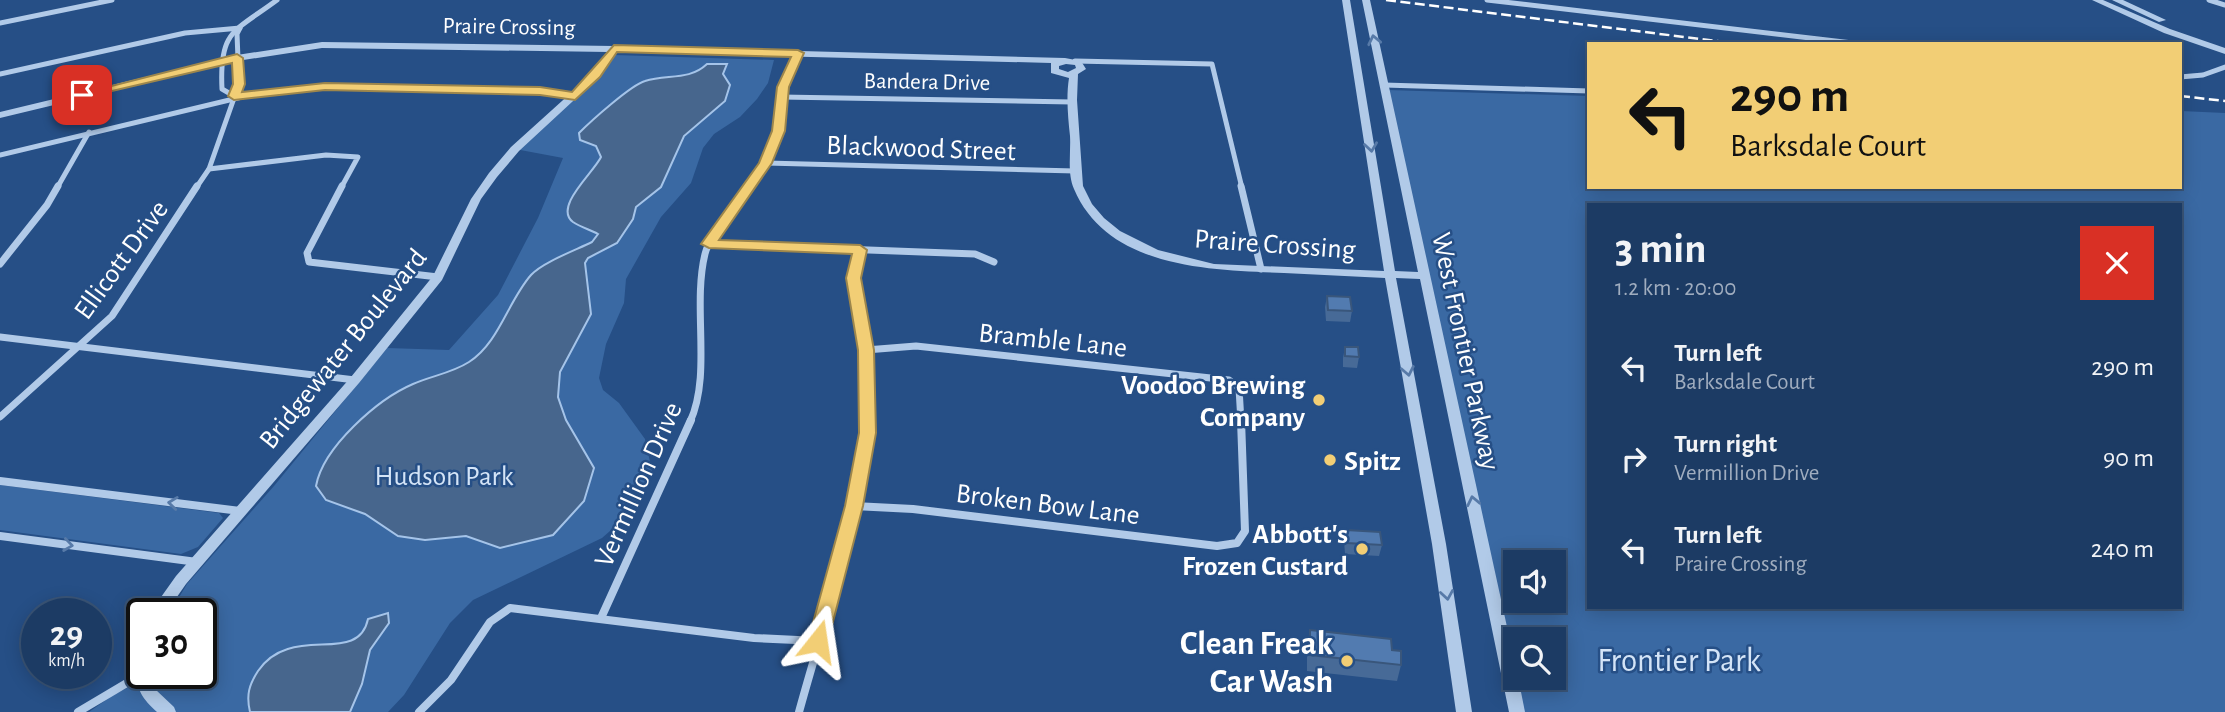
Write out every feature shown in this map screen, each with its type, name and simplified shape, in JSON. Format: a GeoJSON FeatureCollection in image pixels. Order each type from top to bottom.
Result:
{"type":"FeatureCollection","features":[{"type":"Feature","properties":{"kind":"street"},"geometry":{"type":"LineString","coordinates":[[0,23],[112,0]]}},
{"type":"Feature","properties":{"kind":"street"},"geometry":{"type":"LineString","coordinates":[[234,96],[222,89],[219,62],[222,43],[229,34],[277,0]]}},
{"type":"Feature","properties":{"kind":"street","name":"West Frontier Parkway"},"geometry":{"type":"LineString","coordinates":[[1346,0],[1361,79],[1390,274],[1439,544],[1464,712]]}},
{"type":"Feature","properties":{"kind":"street","name":"West Frontier Parkway"},"geometry":{"type":"LineString","coordinates":[[1366,0],[1517,712]]}},
{"type":"Feature","properties":{"kind":"street"},"geometry":{"type":"LineString","coordinates":[[1487,0],[1844,42]]}},
{"type":"Feature","properties":{"kind":"street"},"geometry":{"type":"LineString","coordinates":[[2096,0],[2167,31],[2225,51]]}},
{"type":"Feature","properties":{"kind":"street"},"geometry":{"type":"LineString","coordinates":[[2116,0],[2225,43]]}},
{"type":"Feature","properties":{"kind":"street"},"geometry":{"type":"LineString","coordinates":[[2209,0],[2225,5]]}},
{"type":"Feature","properties":{"kind":"street"},"geometry":{"type":"LineString","coordinates":[[0,74],[185,33],[240,28]]}},
{"type":"Feature","properties":{"kind":"street","name":"Ellicott Drive"},"geometry":{"type":"LineString","coordinates":[[0,417],[112,316],[209,169],[239,84],[237,34],[240,28]]}},
{"type":"Feature","properties":{"kind":"street","name":"Praire Crossing"},"geometry":{"type":"LineString","coordinates":[[0,115],[237,58],[322,45],[798,53],[1026,61],[1077,68],[1071,96],[1075,171],[1085,204],[1107,226],[1136,245],[1186,263],[1261,270],[1426,276]]}},
{"type":"Feature","properties":{"kind":"street","name":"Bridgewater Boulevard"},"geometry":{"type":"LineString","coordinates":[[170,598],[197,562],[355,380],[438,277],[476,199],[493,175],[515,149],[596,75],[614,49]]}},
{"type":"Feature","properties":{"kind":"street","name":"Vermillion Drive"},"geometry":{"type":"LineString","coordinates":[[601,618],[693,415],[699,384],[699,286],[709,244],[745,197],[766,163],[779,131],[781,97],[798,53]]}},
{"type":"Feature","properties":{"kind":"street"},"geometry":{"type":"LineString","coordinates":[[1077,68],[1110,60]]}},
{"type":"Feature","properties":{"kind":"street"},"geometry":{"type":"LineString","coordinates":[[1077,68],[1110,60],[1212,64],[1261,270]]}},
{"type":"Feature","properties":{"kind":"street"},"geometry":{"type":"LineString","coordinates":[[1058,67],[1071,96]]}},
{"type":"Feature","properties":{"kind":"street"},"geometry":{"type":"LineString","coordinates":[[2182,78],[2203,75],[2225,67]]}},
{"type":"Feature","properties":{"kind":"street"},"geometry":{"type":"LineString","coordinates":[[1383,83],[1587,91]]}},
{"type":"Feature","properties":{"kind":"street"},"geometry":{"type":"LineString","coordinates":[[0,155],[234,96],[325,86],[540,91],[575,96]]}},
{"type":"Feature","properties":{"kind":"street","name":"Bandera Drive"},"geometry":{"type":"LineString","coordinates":[[781,97],[1071,96]]}},
{"type":"Feature","properties":{"kind":"street"},"geometry":{"type":"LineString","coordinates":[[0,264],[47,205],[89,132]]}},
{"type":"Feature","properties":{"kind":"street"},"geometry":{"type":"LineString","coordinates":[[209,169],[326,155],[358,157],[307,253],[310,262],[438,277]]}},
{"type":"Feature","properties":{"kind":"street","name":"Blackwood Street"},"geometry":{"type":"LineString","coordinates":[[766,163],[1075,171]]}},
{"type":"Feature","properties":{"kind":"street"},"geometry":{"type":"LineString","coordinates":[[709,244],[975,254],[994,262]]}},
{"type":"Feature","properties":{"kind":"street"},"geometry":{"type":"LineString","coordinates":[[799,712],[854,506],[869,420],[866,350],[854,278],[860,250]]}},
{"type":"Feature","properties":{"kind":"street"},"geometry":{"type":"LineString","coordinates":[[0,337],[355,380]]}},
{"type":"Feature","properties":{"kind":"street","name":"Bramble Lane"},"geometry":{"type":"LineString","coordinates":[[866,350],[916,346],[1221,377],[1235,383],[1240,395],[1245,531],[1237,543]]}},
{"type":"Feature","properties":{"kind":"street"},"geometry":{"type":"LineString","coordinates":[[0,481],[241,511]]}},
{"type":"Feature","properties":{"kind":"street","name":"Broken Bow Lane"},"geometry":{"type":"LineString","coordinates":[[854,506],[913,509],[1217,546],[1237,543]]}},
{"type":"Feature","properties":{"kind":"street"},"geometry":{"type":"LineString","coordinates":[[0,536],[197,562]]}},
{"type":"Feature","properties":{"kind":"street"},"geometry":{"type":"LineString","coordinates":[[419,712],[451,680],[490,622],[502,610],[520,607],[754,638],[818,641]]}},
{"type":"Feature","properties":{"kind":"street"},"geometry":{"type":"LineString","coordinates":[[78,712],[126,684]]}},
{"type":"Feature","properties":{"kind":"street"},"geometry":{"type":"LineString","coordinates":[[147,689],[168,712]]}},
{"type":"Feature","properties":{"kind":"green space","name":"Hudson Park"},"geometry":{"type":"Polygon","coordinates":[[[615,55],[774,60],[768,83],[757,99],[740,117],[714,134],[703,148],[691,183],[661,217],[626,279],[624,303],[606,344],[599,378],[603,390],[619,403],[645,439],[652,471],[635,509],[602,538],[473,600],[450,623],[404,695],[388,712],[89,712],[126,688],[217,689],[217,598],[179,598],[187,584],[274,486],[387,348],[449,350],[498,295],[538,218],[563,158],[515,149],[592,84],[615,55]]]}},
{"type":"Feature","properties":{"kind":"green space","name":"Frontier Park"},"geometry":{"type":"Polygon","coordinates":[[[1387,90],[1587,96],[1587,189],[2182,189],[2182,111],[2225,113],[2225,712],[1521,712],[1516,690],[1566,690],[1566,627],[1503,628],[1387,90]]]}},
{"type":"Feature","properties":{"kind":"green space"},"geometry":{"type":"Polygon","coordinates":[[[0,485],[219,513],[223,518],[198,547],[181,554],[0,530],[0,485]]]}},
{"type":"Feature","properties":{"kind":"shaded area"},"geometry":{"type":"Polygon","coordinates":[[[707,64],[727,64],[723,74],[730,85],[725,101],[684,136],[661,187],[636,207],[633,219],[617,243],[588,258],[585,263],[591,314],[560,372],[558,397],[566,420],[594,468],[584,501],[553,535],[500,548],[466,536],[425,540],[398,536],[365,514],[326,500],[316,486],[321,471],[329,456],[354,426],[399,391],[469,362],[488,344],[523,285],[536,270],[592,242],[598,234],[576,224],[568,216],[571,199],[601,157],[596,146],[580,140],[579,133],[611,104],[639,84],[653,79],[693,73],[707,64]]]}},
{"type":"Feature","properties":{"kind":"shaded area"},"geometry":{"type":"Polygon","coordinates":[[[388,613],[389,623],[370,650],[362,684],[350,712],[250,712],[250,686],[258,671],[272,657],[288,649],[338,644],[351,640],[362,633],[368,619],[388,613]]]}},
{"type":"Feature","properties":{"kind":"building"},"geometry":{"type":"Polygon","coordinates":[[[1327,296],[1350,297],[1352,311],[1328,310],[1327,296]]]}},
{"type":"Feature","properties":{"kind":"building"},"geometry":{"type":"Polygon","coordinates":[[[1345,347],[1358,347],[1359,357],[1345,356],[1345,347]]]}},
{"type":"Feature","properties":{"kind":"building"},"geometry":{"type":"Polygon","coordinates":[[[1346,530],[1380,532],[1382,545],[1347,543],[1346,530]]]}},
{"type":"Feature","properties":{"kind":"building"},"geometry":{"type":"Polygon","coordinates":[[[1310,630],[1391,639],[1392,650],[1401,651],[1401,665],[1310,655],[1310,630]]]}},
{"type":"Feature","properties":{"kind":"railway"},"geometry":{"type":"LineString","coordinates":[[1386,0],[1725,42]]}},
{"type":"Feature","properties":{"kind":"railway"},"geometry":{"type":"LineString","coordinates":[[2182,96],[2225,101]]}},
{"type":"Feature","properties":{"kind":"place","name":"Voodoo Brewing Company"},"geometry":{"type":"Point","coordinates":[1319,400]}},
{"type":"Feature","properties":{"kind":"place","name":"Spitz"},"geometry":{"type":"Point","coordinates":[1330,460]}},
{"type":"Feature","properties":{"kind":"place","name":"Abbott's Frozen Custard"},"geometry":{"type":"Point","coordinates":[1362,549]}},
{"type":"Feature","properties":{"kind":"place","name":"Clean Freak Car Wash"},"geometry":{"type":"Point","coordinates":[1347,661]}},
{"type":"Feature","properties":{"kind":"route"},"geometry":{"type":"LineString","coordinates":[[82,95],[237,58],[239,84],[234,96],[325,86],[540,91],[575,96],[596,75],[614,49],[798,53],[781,92],[779,131],[766,163],[745,197],[709,244],[860,250],[854,278],[868,379],[869,407],[864,461],[818,641]]}}]}
